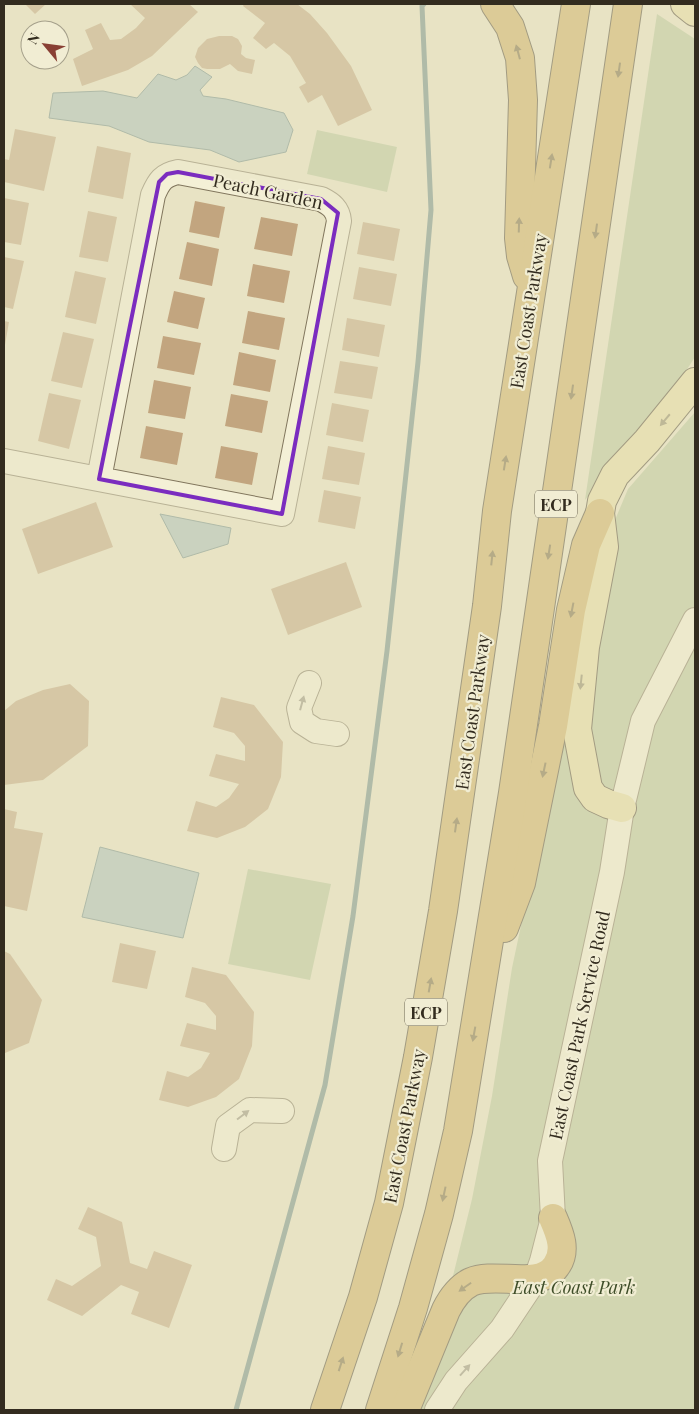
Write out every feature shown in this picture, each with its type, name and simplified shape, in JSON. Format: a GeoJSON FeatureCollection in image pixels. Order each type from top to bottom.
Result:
{"type":"FeatureCollection","features":[{"type":"Feature","properties":{"kind":"highway"},"geometry":{"type":"LineString","coordinates":[[495,4],[510,27],[520,58],[523,100],[519,238],[521,256],[531,290]]}},
{"type":"Feature","properties":{"kind":"highway","name":"East Coast Parkway"},"geometry":{"type":"LineString","coordinates":[[325,1410],[364,1297],[390,1202],[418,1057],[444,901],[487,606],[497,511],[576,4]]}},
{"type":"Feature","properties":{"kind":"highway","name":"ECP"},"geometry":{"type":"LineString","coordinates":[[380,1410],[414,1308],[439,1214],[458,1131],[550,545],[628,4]]}},
{"type":"Feature","properties":{"kind":"highway"},"geometry":{"type":"LineString","coordinates":[[482,986],[521,883],[553,726],[571,610],[586,545],[600,513]]}},
{"type":"Feature","properties":{"kind":"highway"},"geometry":{"type":"LineString","coordinates":[[405,1410],[446,1310],[453,1297],[463,1286],[474,1281],[486,1279],[522,1286],[550,1273],[559,1262],[562,1254],[560,1234],[553,1218]]}},
{"type":"Feature","properties":{"kind":"main road"},"geometry":{"type":"LineString","coordinates":[[685,4],[695,12]]}},
{"type":"Feature","properties":{"kind":"main road"},"geometry":{"type":"LineString","coordinates":[[622,808],[595,798],[588,788],[577,729],[585,647],[604,547],[600,513],[602,501],[615,475],[647,441],[695,382]]}},
{"type":"Feature","properties":{"kind":"street","name":"Peach Garden"},"geometry":{"type":"LineString","coordinates":[[4,461],[282,514],[339,221],[338,213],[331,204],[321,199],[178,172],[167,174],[159,182],[153,194],[99,479]]}},
{"type":"Feature","properties":{"kind":"street","name":"East Coast Park Service Road"},"geometry":{"type":"LineString","coordinates":[[553,1218],[550,1161],[612,872],[622,808],[643,721],[695,620]]}},
{"type":"Feature","properties":{"kind":"street"},"geometry":{"type":"LineString","coordinates":[[310,683],[299,708],[302,722],[316,731],[336,734]]}},
{"type":"Feature","properties":{"kind":"street"},"geometry":{"type":"LineString","coordinates":[[224,1149],[228,1126],[250,1110],[282,1111]]}},
{"type":"Feature","properties":{"kind":"street"},"geometry":{"type":"LineString","coordinates":[[437,1410],[456,1380],[502,1329],[522,1286]]}},
{"type":"Feature","properties":{"kind":"highlighted area"},"geometry":{"type":"Polygon","coordinates":[[[178,172],[321,199],[338,213],[282,514],[99,479],[159,182],[167,174],[178,172]]]}},
{"type":"Feature","properties":{"kind":"green space"},"geometry":{"type":"Polygon","coordinates":[[[657,14],[695,39],[695,357],[671,394],[585,500],[657,14]]]}},
{"type":"Feature","properties":{"kind":"green space"},"geometry":{"type":"Polygon","coordinates":[[[317,130],[397,147],[387,192],[307,174],[317,130]]]}},
{"type":"Feature","properties":{"kind":"green space","name":"East Coast Park"},"geometry":{"type":"Polygon","coordinates":[[[695,412],[695,1407],[694,1410],[410,1410],[448,1296],[472,1199],[492,1096],[512,968],[599,558],[628,489],[695,412]]]}},
{"type":"Feature","properties":{"kind":"green space"},"geometry":{"type":"Polygon","coordinates":[[[248,869],[331,884],[310,980],[228,964],[248,869]]]}},
{"type":"Feature","properties":{"kind":"water"},"geometry":{"type":"Polygon","coordinates":[[[195,66],[212,77],[200,90],[203,96],[226,99],[284,113],[293,130],[286,152],[239,162],[210,150],[149,142],[109,126],[49,118],[53,93],[103,91],[137,98],[158,74],[176,80],[187,75],[195,66]]]}},
{"type":"Feature","properties":{"kind":"water"},"geometry":{"type":"Polygon","coordinates":[[[160,514],[231,528],[228,544],[183,558],[160,514]]]}},
{"type":"Feature","properties":{"kind":"water"},"geometry":{"type":"Polygon","coordinates":[[[100,847],[199,873],[183,938],[82,917],[100,847]]]}},
{"type":"Feature","properties":{"kind":"building"},"geometry":{"type":"Polygon","coordinates":[[[25,4],[46,4],[35,14],[25,4]]]}},
{"type":"Feature","properties":{"kind":"building"},"geometry":{"type":"Polygon","coordinates":[[[130,4],[189,4],[198,12],[152,56],[128,70],[82,86],[73,59],[93,49],[85,30],[101,23],[110,40],[121,39],[136,28],[145,18],[130,4]]]}},
{"type":"Feature","properties":{"kind":"building"},"geometry":{"type":"Polygon","coordinates":[[[244,4],[297,4],[310,14],[327,33],[351,66],[372,110],[338,126],[322,95],[308,103],[299,87],[306,83],[290,56],[274,43],[266,49],[253,38],[265,23],[243,6],[244,4]]]}},
{"type":"Feature","properties":{"kind":"building"},"geometry":{"type":"Polygon","coordinates":[[[219,36],[232,36],[238,39],[242,46],[241,54],[246,58],[255,60],[252,74],[238,71],[230,64],[220,69],[202,68],[195,57],[198,48],[207,39],[219,36]]]}},
{"type":"Feature","properties":{"kind":"building"},"geometry":{"type":"Polygon","coordinates":[[[15,129],[56,137],[44,191],[4,182],[4,159],[9,160],[15,129]]]}},
{"type":"Feature","properties":{"kind":"building"},"geometry":{"type":"Polygon","coordinates":[[[97,146],[131,153],[123,199],[88,192],[97,146]]]}},
{"type":"Feature","properties":{"kind":"building"},"geometry":{"type":"Polygon","coordinates":[[[4,198],[29,203],[21,245],[4,242],[4,198]]]}},
{"type":"Feature","properties":{"kind":"building"},"geometry":{"type":"Polygon","coordinates":[[[195,201],[225,207],[219,238],[189,232],[195,201]]]}},
{"type":"Feature","properties":{"kind":"building"},"geometry":{"type":"Polygon","coordinates":[[[88,211],[117,217],[108,262],[79,257],[88,211]]]}},
{"type":"Feature","properties":{"kind":"building"},"geometry":{"type":"Polygon","coordinates":[[[261,217],[298,224],[292,256],[254,249],[261,217]]]}},
{"type":"Feature","properties":{"kind":"building"},"geometry":{"type":"Polygon","coordinates":[[[363,222],[400,229],[394,261],[357,254],[363,222]]]}},
{"type":"Feature","properties":{"kind":"building"},"geometry":{"type":"Polygon","coordinates":[[[187,242],[219,249],[212,286],[179,279],[187,242]]]}},
{"type":"Feature","properties":{"kind":"building"},"geometry":{"type":"Polygon","coordinates":[[[4,257],[24,261],[13,309],[4,307],[4,257]]]}},
{"type":"Feature","properties":{"kind":"building"},"geometry":{"type":"Polygon","coordinates":[[[253,264],[290,271],[284,303],[247,296],[253,264]]]}},
{"type":"Feature","properties":{"kind":"building"},"geometry":{"type":"Polygon","coordinates":[[[359,267],[397,274],[391,306],[353,299],[359,267]]]}},
{"type":"Feature","properties":{"kind":"building"},"geometry":{"type":"Polygon","coordinates":[[[75,271],[106,278],[96,324],[65,317],[75,271]]]}},
{"type":"Feature","properties":{"kind":"building"},"geometry":{"type":"Polygon","coordinates":[[[174,291],[205,298],[198,329],[167,322],[174,291]]]}},
{"type":"Feature","properties":{"kind":"building"},"geometry":{"type":"Polygon","coordinates":[[[248,311],[285,318],[279,350],[242,343],[248,311]]]}},
{"type":"Feature","properties":{"kind":"building"},"geometry":{"type":"Polygon","coordinates":[[[347,318],[385,325],[379,357],[342,350],[347,318]]]}},
{"type":"Feature","properties":{"kind":"building"},"geometry":{"type":"Polygon","coordinates":[[[4,321],[9,322],[5,345],[4,345],[4,321]]]}},
{"type":"Feature","properties":{"kind":"building"},"geometry":{"type":"Polygon","coordinates":[[[63,332],[94,339],[82,388],[51,381],[63,332]]]}},
{"type":"Feature","properties":{"kind":"building"},"geometry":{"type":"Polygon","coordinates":[[[163,336],[201,343],[194,375],[157,368],[163,336]]]}},
{"type":"Feature","properties":{"kind":"building"},"geometry":{"type":"Polygon","coordinates":[[[239,352],[276,360],[270,392],[233,385],[239,352]]]}},
{"type":"Feature","properties":{"kind":"building"},"geometry":{"type":"Polygon","coordinates":[[[340,361],[378,367],[372,399],[334,393],[340,361]]]}},
{"type":"Feature","properties":{"kind":"building"},"geometry":{"type":"Polygon","coordinates":[[[154,380],[191,387],[185,419],[148,413],[154,380]]]}},
{"type":"Feature","properties":{"kind":"building"},"geometry":{"type":"Polygon","coordinates":[[[49,393],[81,400],[69,449],[38,441],[49,393]]]}},
{"type":"Feature","properties":{"kind":"building"},"geometry":{"type":"Polygon","coordinates":[[[231,394],[268,401],[262,433],[225,426],[231,394]]]}},
{"type":"Feature","properties":{"kind":"building"},"geometry":{"type":"Polygon","coordinates":[[[332,403],[369,410],[363,442],[326,435],[332,403]]]}},
{"type":"Feature","properties":{"kind":"building"},"geometry":{"type":"Polygon","coordinates":[[[146,426],[183,433],[177,465],[140,458],[146,426]]]}},
{"type":"Feature","properties":{"kind":"building"},"geometry":{"type":"Polygon","coordinates":[[[221,446],[258,453],[252,485],[215,478],[221,446]]]}},
{"type":"Feature","properties":{"kind":"building"},"geometry":{"type":"Polygon","coordinates":[[[328,446],[365,453],[359,485],[322,479],[328,446]]]}},
{"type":"Feature","properties":{"kind":"building"},"geometry":{"type":"Polygon","coordinates":[[[324,490],[361,497],[355,529],[318,522],[324,490]]]}},
{"type":"Feature","properties":{"kind":"building"},"geometry":{"type":"Polygon","coordinates":[[[96,502],[113,547],[38,574],[22,529],[96,502]]]}},
{"type":"Feature","properties":{"kind":"building"},"geometry":{"type":"Polygon","coordinates":[[[346,562],[362,607],[288,635],[271,589],[346,562]]]}},
{"type":"Feature","properties":{"kind":"building"},"geometry":{"type":"Polygon","coordinates":[[[70,684],[89,701],[88,746],[43,780],[4,785],[4,711],[16,701],[43,690],[70,684]]]}},
{"type":"Feature","properties":{"kind":"building"},"geometry":{"type":"Polygon","coordinates":[[[221,697],[254,705],[283,742],[281,777],[268,809],[245,827],[217,838],[187,831],[196,801],[216,807],[229,798],[239,784],[209,776],[216,754],[245,761],[245,746],[234,733],[213,727],[221,697]]]}},
{"type":"Feature","properties":{"kind":"building"},"geometry":{"type":"Polygon","coordinates":[[[4,809],[17,812],[14,828],[43,833],[27,911],[4,906],[4,809]]]}},
{"type":"Feature","properties":{"kind":"building"},"geometry":{"type":"Polygon","coordinates":[[[120,943],[156,951],[147,989],[112,982],[120,943]]]}},
{"type":"Feature","properties":{"kind":"building"},"geometry":{"type":"Polygon","coordinates":[[[4,951],[10,954],[42,1000],[29,1043],[5,1053],[4,1052],[4,951]]]}},
{"type":"Feature","properties":{"kind":"building"},"geometry":{"type":"Polygon","coordinates":[[[192,967],[226,975],[254,1012],[252,1046],[239,1079],[216,1097],[188,1107],[159,1100],[167,1071],[188,1077],[201,1068],[210,1053],[180,1046],[187,1023],[216,1030],[216,1016],[205,1003],[185,997],[192,967]]]}},
{"type":"Feature","properties":{"kind":"building"},"geometry":{"type":"Polygon","coordinates":[[[88,1207],[122,1222],[130,1263],[147,1269],[154,1251],[192,1265],[169,1328],[131,1314],[139,1292],[121,1285],[82,1316],[47,1300],[56,1279],[72,1286],[101,1266],[96,1237],[78,1229],[88,1207]]]}},
{"type":"Feature","properties":{"kind":"waterway"},"geometry":{"type":"LineString","coordinates":[[236,1410],[325,1085],[353,916],[387,651],[418,362],[431,210],[422,6],[424,4]]}}]}
